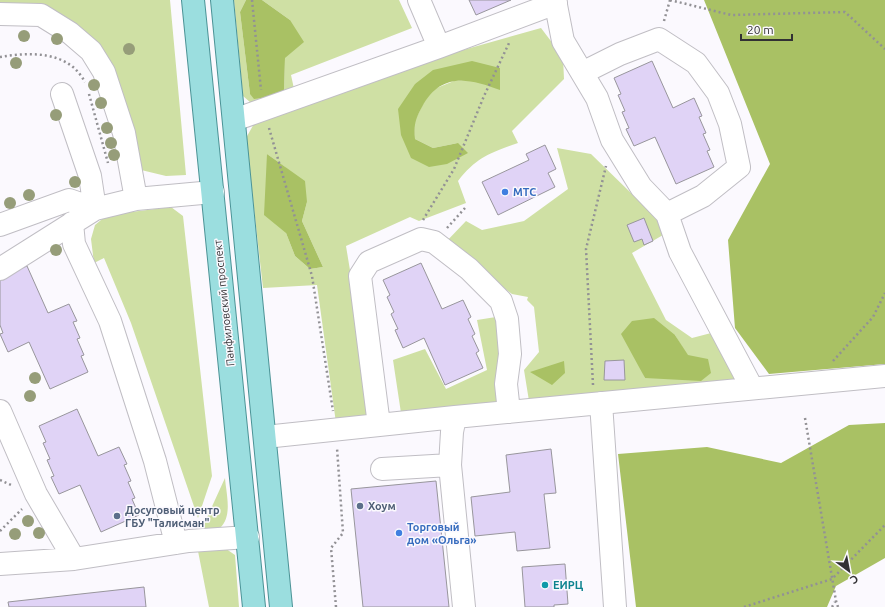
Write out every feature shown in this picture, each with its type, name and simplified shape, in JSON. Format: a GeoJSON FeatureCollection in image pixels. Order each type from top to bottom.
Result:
{"type":"FeatureCollection","features":[{"type":"Feature","properties":{"kind":"main road","name":"Панфиловский проспект"},"geometry":{"type":"LineString","coordinates":[[193,0],[254,607]]}},
{"type":"Feature","properties":{"kind":"main road"},"geometry":{"type":"LineString","coordinates":[[222,0],[281,607]]}},
{"type":"Feature","properties":{"kind":"lane"},"geometry":{"type":"LineString","coordinates":[[419,0],[439,47]]}},
{"type":"Feature","properties":{"kind":"lane"},"geometry":{"type":"LineString","coordinates":[[234,120],[439,47],[555,1],[563,41],[597,98],[612,140],[640,187],[668,214],[680,252],[752,388]]}},
{"type":"Feature","properties":{"kind":"lane"},"geometry":{"type":"LineString","coordinates":[[0,14],[41,15],[70,33],[91,52],[104,72],[124,133],[136,198]]}},
{"type":"Feature","properties":{"kind":"lane"},"geometry":{"type":"LineString","coordinates":[[582,73],[620,54],[659,39],[696,63],[718,93],[730,124],[739,167],[703,196],[668,214]]}},
{"type":"Feature","properties":{"kind":"lane"},"geometry":{"type":"LineString","coordinates":[[62,94],[90,176],[95,209]]}},
{"type":"Feature","properties":{"kind":"lane"},"geometry":{"type":"LineString","coordinates":[[0,269],[95,209],[136,198],[213,192]]}},
{"type":"Feature","properties":{"kind":"lane"},"geometry":{"type":"LineString","coordinates":[[0,225],[69,200],[95,209]]}},
{"type":"Feature","properties":{"kind":"lane"},"geometry":{"type":"LineString","coordinates":[[72,223],[74,244],[110,321],[155,461],[176,543]]}},
{"type":"Feature","properties":{"kind":"lane"},"geometry":{"type":"LineString","coordinates":[[379,425],[360,276],[369,262],[428,240],[469,269],[500,301],[507,319],[510,354],[506,384],[509,412]]}},
{"type":"Feature","properties":{"kind":"lane"},"geometry":{"type":"LineString","coordinates":[[265,437],[597,403],[885,376]]}},
{"type":"Feature","properties":{"kind":"lane"},"geometry":{"type":"LineString","coordinates":[[597,403],[615,607]]}},
{"type":"Feature","properties":{"kind":"lane"},"geometry":{"type":"LineString","coordinates":[[0,411],[36,494],[74,559]]}},
{"type":"Feature","properties":{"kind":"lane"},"geometry":{"type":"LineString","coordinates":[[455,417],[452,432],[450,465],[464,607]]}},
{"type":"Feature","properties":{"kind":"lane"},"geometry":{"type":"LineString","coordinates":[[382,469],[450,465]]}},
{"type":"Feature","properties":{"kind":"lane"},"geometry":{"type":"LineString","coordinates":[[0,564],[74,559],[176,543],[248,537]]}},
{"type":"Feature","properties":{"kind":"path"},"geometry":{"type":"LineString","coordinates":[[252,0],[263,110],[312,276],[336,429],[343,533],[331,548],[336,607]]}},
{"type":"Feature","properties":{"kind":"path"},"geometry":{"type":"LineString","coordinates":[[670,0],[731,15],[845,12],[885,49]]}},
{"type":"Feature","properties":{"kind":"path"},"geometry":{"type":"LineString","coordinates":[[465,208],[428,240],[421,224],[454,169],[484,96],[506,53],[519,16]]}},
{"type":"Feature","properties":{"kind":"path"},"geometry":{"type":"LineString","coordinates":[[62,94],[104,72]]}},
{"type":"Feature","properties":{"kind":"path"},"geometry":{"type":"LineString","coordinates":[[597,403],[586,249],[612,140]]}},
{"type":"Feature","properties":{"kind":"path"},"geometry":{"type":"LineString","coordinates":[[814,382],[873,317],[885,293]]}},
{"type":"Feature","properties":{"kind":"path"},"geometry":{"type":"LineString","coordinates":[[805,418],[838,607]]}},
{"type":"Feature","properties":{"kind":"path"},"geometry":{"type":"LineString","coordinates":[[744,607],[832,579],[885,525]]}},
{"type":"Feature","properties":{"kind":"path"},"geometry":{"type":"LineString","coordinates":[[832,607],[836,601]]}},
{"type":"Feature","properties":{"kind":"green space"},"geometry":{"type":"Polygon","coordinates":[[[0,0],[170,0],[186,175],[166,176],[137,169],[82,31],[0,13],[0,0]]]}},
{"type":"Feature","properties":{"kind":"green space"},"geometry":{"type":"Polygon","coordinates":[[[234,0],[246,0],[240,12],[250,94],[284,95],[285,58],[290,20],[262,0],[399,0],[412,28],[291,75],[296,98],[258,109],[243,96],[234,0]]]}},
{"type":"Feature","properties":{"kind":"green space"},"geometry":{"type":"Polygon","coordinates":[[[246,0],[262,0],[290,20],[304,42],[285,58],[284,95],[254,99],[250,94],[240,12],[246,0]]]}},
{"type":"Feature","properties":{"kind":"green space"},"geometry":{"type":"Polygon","coordinates":[[[704,0],[885,0],[885,364],[769,374],[735,328],[728,240],[770,164],[704,0]]]}},
{"type":"Feature","properties":{"kind":"green space"},"geometry":{"type":"Polygon","coordinates":[[[541,28],[563,57],[564,79],[512,131],[518,143],[492,153],[478,161],[471,166],[458,181],[466,203],[419,221],[410,217],[346,246],[374,416],[336,423],[317,285],[263,288],[246,138],[255,122],[410,65],[541,28]],[[500,68],[415,84],[411,158],[458,143],[433,148],[415,139],[414,122],[425,100],[434,89],[454,81],[479,81],[500,68]],[[267,154],[286,233],[295,256],[310,269],[323,267],[302,221],[307,202],[285,167],[267,154]]]}},
{"type":"Feature","properties":{"kind":"green space"},"geometry":{"type":"Polygon","coordinates":[[[472,61],[500,68],[500,90],[466,81],[446,83],[437,88],[429,96],[418,115],[415,130],[415,139],[433,148],[458,143],[468,153],[447,164],[429,167],[411,158],[401,135],[398,109],[415,84],[433,70],[472,61]]]}},
{"type":"Feature","properties":{"kind":"green space"},"geometry":{"type":"Polygon","coordinates":[[[557,148],[591,154],[631,193],[657,213],[663,235],[632,253],[666,320],[692,338],[715,332],[739,382],[529,401],[524,370],[539,352],[534,307],[527,300],[528,297],[512,294],[444,244],[466,221],[482,230],[524,221],[568,189],[557,148]],[[675,335],[640,367],[645,378],[687,355],[675,335]]]}},
{"type":"Feature","properties":{"kind":"green space"},"geometry":{"type":"Polygon","coordinates":[[[267,154],[305,181],[307,202],[302,221],[323,267],[310,269],[295,256],[286,233],[264,215],[267,154]]]}},
{"type":"Feature","properties":{"kind":"green space"},"geometry":{"type":"Polygon","coordinates":[[[171,207],[183,216],[212,476],[198,518],[131,323],[104,258],[94,263],[91,239],[95,225],[107,215],[171,207]]]}},
{"type":"Feature","properties":{"kind":"green space"},"geometry":{"type":"Polygon","coordinates":[[[496,317],[500,358],[501,402],[401,413],[393,360],[425,349],[446,389],[487,370],[477,320],[496,317]]]}},
{"type":"Feature","properties":{"kind":"green space"},"geometry":{"type":"Polygon","coordinates":[[[654,318],[675,335],[688,355],[708,359],[711,373],[701,381],[645,378],[621,334],[632,321],[654,318]]]}},
{"type":"Feature","properties":{"kind":"green space"},"geometry":{"type":"Polygon","coordinates":[[[564,361],[565,373],[552,385],[530,372],[564,361]]]}},
{"type":"Feature","properties":{"kind":"green space"},"geometry":{"type":"Polygon","coordinates":[[[885,423],[885,558],[836,586],[827,607],[636,607],[618,454],[707,447],[781,463],[849,425],[885,423]]]}},
{"type":"Feature","properties":{"kind":"green space"},"geometry":{"type":"Polygon","coordinates":[[[225,478],[228,511],[224,523],[218,529],[199,535],[225,478]]]}},
{"type":"Feature","properties":{"kind":"green space"},"geometry":{"type":"Polygon","coordinates":[[[219,544],[235,555],[239,607],[209,607],[197,546],[219,544]]]}},
{"type":"Feature","properties":{"kind":"building"},"geometry":{"type":"Polygon","coordinates":[[[469,0],[511,0],[476,15],[469,0]]]}},
{"type":"Feature","properties":{"kind":"building"},"geometry":{"type":"Polygon","coordinates":[[[652,61],[673,108],[694,98],[702,116],[699,117],[706,133],[703,134],[710,150],[707,151],[714,167],[676,184],[655,137],[634,146],[626,129],[629,128],[622,112],[625,111],[618,95],[621,94],[614,78],[652,61]]]}},
{"type":"Feature","properties":{"kind":"building"},"geometry":{"type":"Polygon","coordinates":[[[545,145],[556,169],[548,173],[555,187],[498,215],[482,182],[529,160],[526,154],[545,145]]]}},
{"type":"Feature","properties":{"kind":"building"},"geometry":{"type":"Polygon","coordinates":[[[644,218],[653,241],[644,245],[642,239],[634,242],[627,225],[644,218]]]}},
{"type":"Feature","properties":{"kind":"building"},"geometry":{"type":"Polygon","coordinates":[[[421,263],[442,309],[463,300],[471,317],[468,319],[475,334],[472,336],[479,351],[476,353],[483,368],[445,385],[424,338],[403,348],[395,330],[398,329],[391,314],[394,312],[387,297],[390,295],[383,280],[421,263]]]}},
{"type":"Feature","properties":{"kind":"building"},"geometry":{"type":"Polygon","coordinates":[[[27,266],[48,313],[69,304],[77,321],[73,322],[80,338],[77,339],[84,355],[81,356],[88,372],[50,389],[29,342],[8,352],[0,334],[3,333],[0,325],[0,278],[27,266]]]}},
{"type":"Feature","properties":{"kind":"building"},"geometry":{"type":"Polygon","coordinates":[[[624,360],[625,380],[604,380],[605,361],[624,360]]]}},
{"type":"Feature","properties":{"kind":"building"},"geometry":{"type":"Polygon","coordinates":[[[77,409],[98,456],[119,447],[127,464],[124,465],[131,481],[128,482],[135,498],[132,499],[139,515],[101,532],[80,485],[59,494],[51,477],[54,476],[47,460],[50,459],[43,443],[46,442],[39,426],[77,409]]]}},
{"type":"Feature","properties":{"kind":"building"},"geometry":{"type":"Polygon","coordinates":[[[551,449],[556,493],[544,494],[550,548],[517,551],[515,532],[475,536],[471,497],[510,492],[506,455],[551,449]]]}},
{"type":"Feature","properties":{"kind":"building","name":"Торговый дом «Ольга»"},"geometry":{"type":"Polygon","coordinates":[[[436,481],[449,607],[363,607],[351,489],[436,481]]]}},
{"type":"Feature","properties":{"kind":"building","name":"ЕИРЦ"},"geometry":{"type":"Polygon","coordinates":[[[565,564],[568,604],[554,605],[554,607],[525,607],[522,567],[565,564]]]}},
{"type":"Feature","properties":{"kind":"building"},"geometry":{"type":"Polygon","coordinates":[[[144,587],[146,607],[9,607],[8,602],[144,587]]]}},
{"type":"Feature","properties":{"kind":"place","name":"МТС"},"geometry":{"type":"Point","coordinates":[505,192]}},
{"type":"Feature","properties":{"kind":"place","name":"Хоум"},"geometry":{"type":"Point","coordinates":[360,506]}},
{"type":"Feature","properties":{"kind":"place","name":"Досуговый центр ГБУ \"Талисман\""},"geometry":{"type":"Point","coordinates":[117,516]}},
{"type":"Feature","properties":{"kind":"place","name":"Торговый дом «Ольга»"},"geometry":{"type":"Point","coordinates":[399,533]}},
{"type":"Feature","properties":{"kind":"place","name":"ЕИРЦ"},"geometry":{"type":"Point","coordinates":[545,585]}}]}
